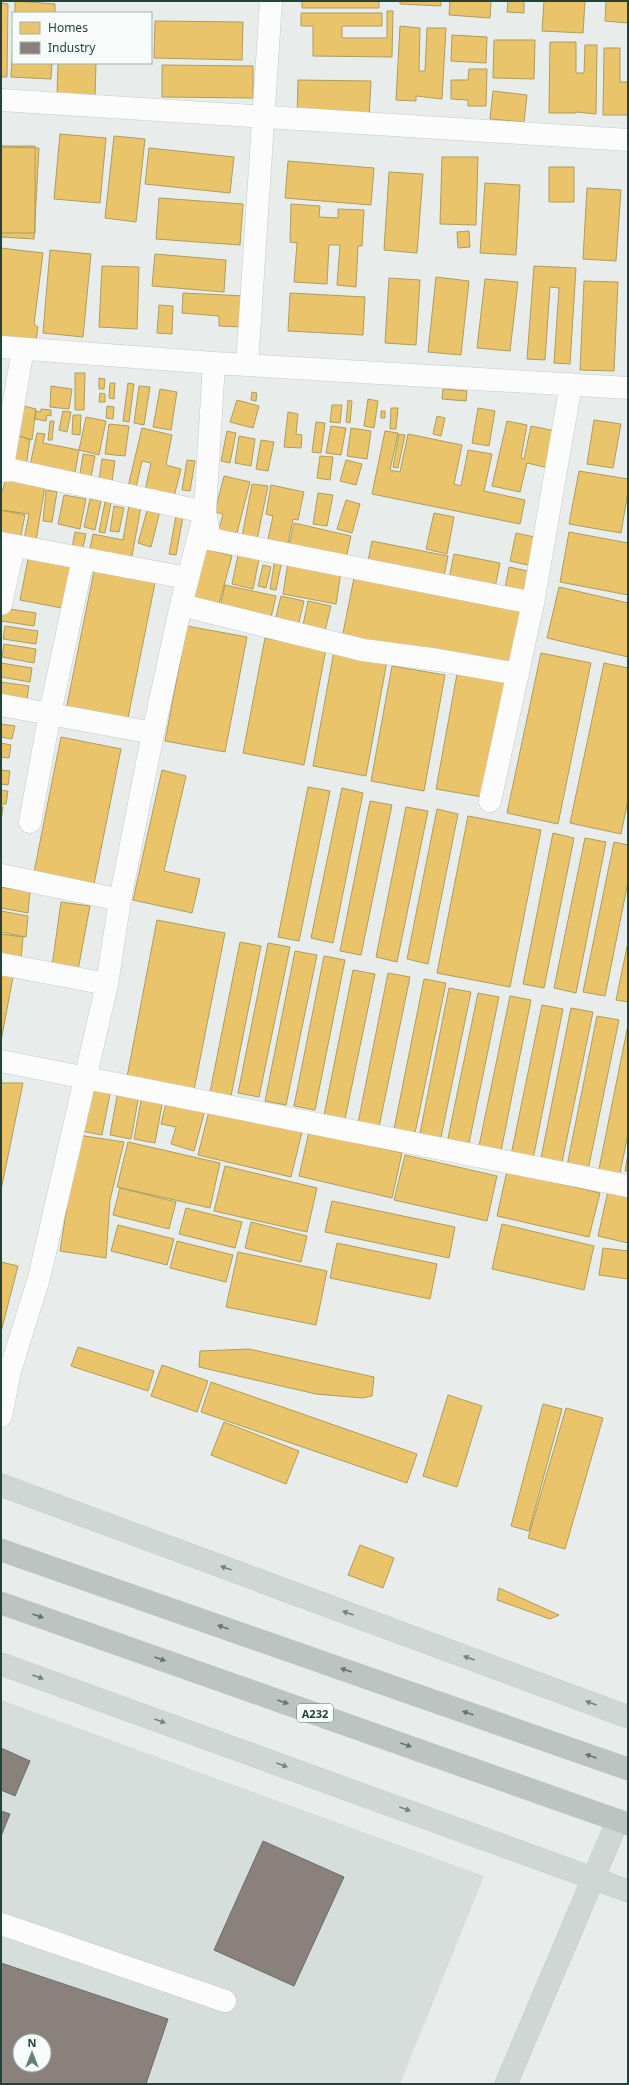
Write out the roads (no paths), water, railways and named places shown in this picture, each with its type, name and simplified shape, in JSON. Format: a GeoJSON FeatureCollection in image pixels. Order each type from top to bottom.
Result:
{"type":"FeatureCollection","features":[{"type":"Feature","properties":{"kind":"highway"},"geometry":{"type":"LineString","coordinates":[[1,1550],[628,1769]]}},
{"type":"Feature","properties":{"kind":"highway","name":"A232"},"geometry":{"type":"LineString","coordinates":[[1,1603],[623,1822]]}},
{"type":"Feature","properties":{"kind":"main road"},"geometry":{"type":"LineString","coordinates":[[1,1485],[628,1717]]}},
{"type":"Feature","properties":{"kind":"main road"},"geometry":{"type":"LineString","coordinates":[[1,1664],[628,1890]]}},
{"type":"Feature","properties":{"kind":"main road"},"geometry":{"type":"LineString","coordinates":[[506,2084],[544,1991],[594,1878],[623,1822]]}},
{"type":"Feature","properties":{"kind":"street"},"geometry":{"type":"LineString","coordinates":[[247,365],[271,1]]}},
{"type":"Feature","properties":{"kind":"street"},"geometry":{"type":"LineString","coordinates":[[1,100],[628,140]]}},
{"type":"Feature","properties":{"kind":"street"},"geometry":{"type":"LineString","coordinates":[[1,347],[214,364],[628,388]]}},
{"type":"Feature","properties":{"kind":"street"},"geometry":{"type":"LineString","coordinates":[[23,349],[1,471],[12,470],[206,512]]}},
{"type":"Feature","properties":{"kind":"street"},"geometry":{"type":"LineString","coordinates":[[214,364],[206,512],[210,539],[533,602]]}},
{"type":"Feature","properties":{"kind":"street"},"geometry":{"type":"LineString","coordinates":[[490,801],[533,602],[571,384]]}},
{"type":"Feature","properties":{"kind":"street"},"geometry":{"type":"LineString","coordinates":[[1,1416],[10,1371],[39,1278],[107,984],[120,900],[153,733],[187,578],[206,512]]}},
{"type":"Feature","properties":{"kind":"street"},"geometry":{"type":"LineString","coordinates":[[1,604],[8,544],[187,578]]}},
{"type":"Feature","properties":{"kind":"street"},"geometry":{"type":"LineString","coordinates":[[30,822],[50,713],[83,559]]}},
{"type":"Feature","properties":{"kind":"street"},"geometry":{"type":"LineString","coordinates":[[181,605],[363,650],[438,660],[518,674]]}},
{"type":"Feature","properties":{"kind":"street"},"geometry":{"type":"LineString","coordinates":[[1,705],[153,733]]}},
{"type":"Feature","properties":{"kind":"street"},"geometry":{"type":"LineString","coordinates":[[1,875],[120,900]]}},
{"type":"Feature","properties":{"kind":"street"},"geometry":{"type":"LineString","coordinates":[[1,964],[107,984]]}},
{"type":"Feature","properties":{"kind":"street"},"geometry":{"type":"LineString","coordinates":[[1,1061],[628,1186]]}},
{"type":"Feature","properties":{"kind":"street"},"geometry":{"type":"LineString","coordinates":[[1,1924],[225,2001]]}}]}
